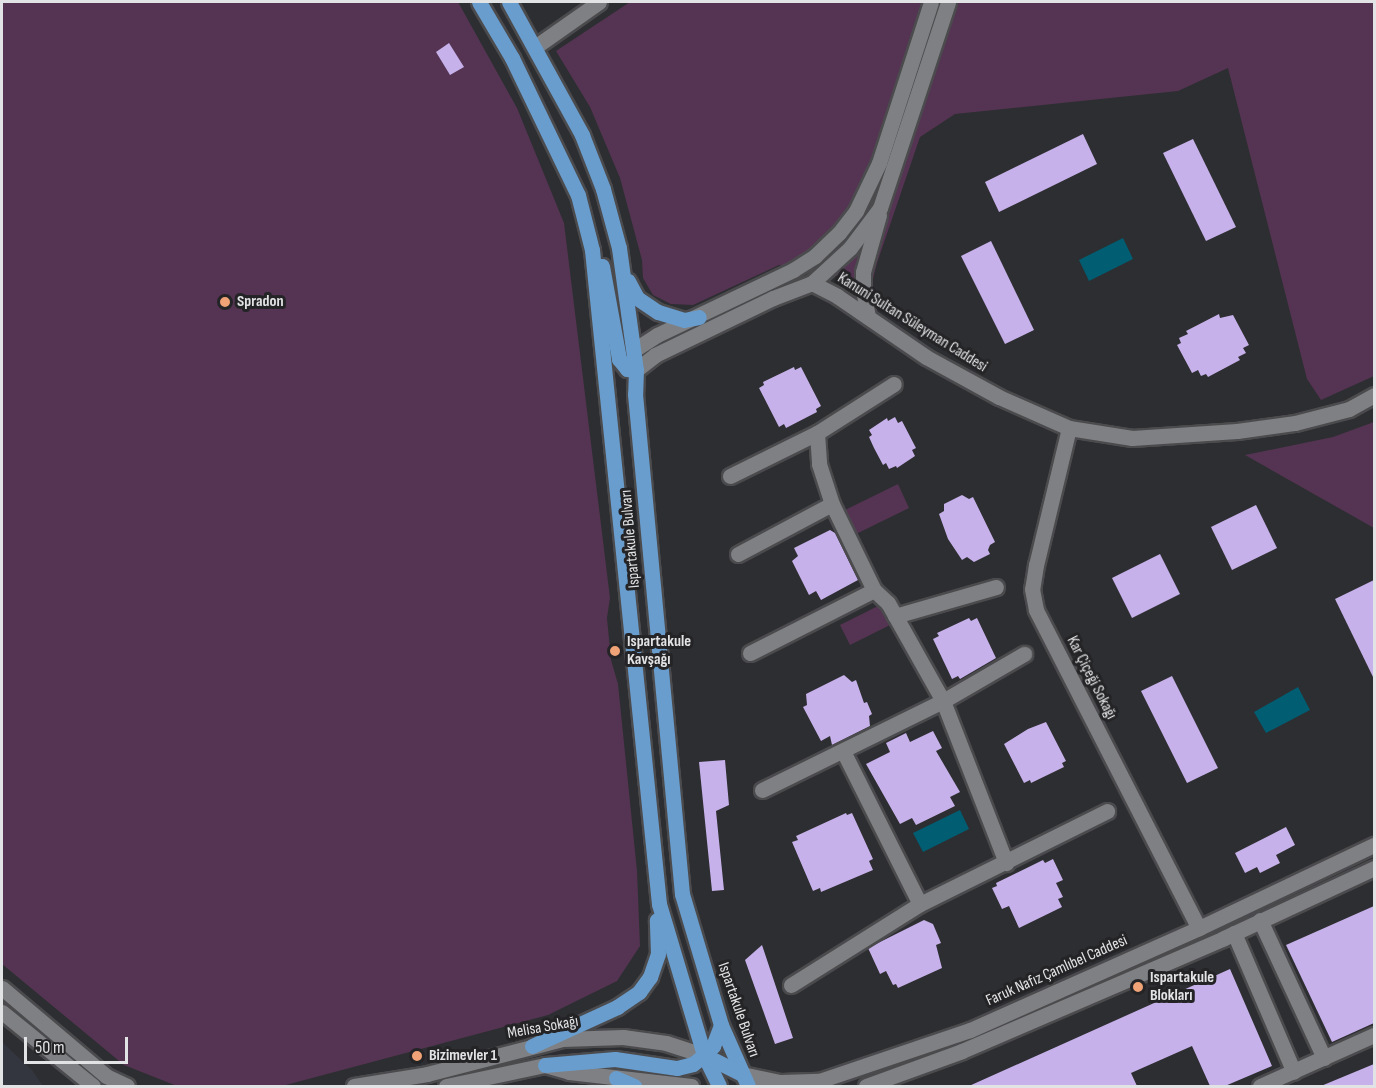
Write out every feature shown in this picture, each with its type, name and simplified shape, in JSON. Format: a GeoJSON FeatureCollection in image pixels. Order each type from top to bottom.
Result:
{"type":"FeatureCollection","features":[{"type":"Feature","properties":{"kind":"main road","name":"Ispartakule Bulvarı"},"geometry":{"type":"LineString","coordinates":[[479,2],[512,58],[578,195],[585,215],[592,250],[606,375],[657,890],[662,918],[704,1055],[719,1086]]}},
{"type":"Feature","properties":{"kind":"main road","name":"Ispartakule Bulvarı"},"geometry":{"type":"LineString","coordinates":[[509,2],[582,135],[603,189],[619,248],[636,370],[636,394],[682,894],[721,1025],[745,1080]]}},
{"type":"Feature","properties":{"kind":"main road"},"geometry":{"type":"LineString","coordinates":[[585,215],[606,281],[619,358],[627,369],[636,370]]}},
{"type":"Feature","properties":{"kind":"main road"},"geometry":{"type":"LineString","coordinates":[[619,248],[630,286],[637,298],[672,318],[684,321],[699,317]]}},
{"type":"Feature","properties":{"kind":"main road"},"geometry":{"type":"LineString","coordinates":[[606,375],[619,358],[634,350]]}},
{"type":"Feature","properties":{"kind":"main road"},"geometry":{"type":"LineString","coordinates":[[532,1046],[617,1007],[645,984],[658,954],[657,890]]}},
{"type":"Feature","properties":{"kind":"main road"},"geometry":{"type":"LineString","coordinates":[[545,1065],[615,1059],[677,1068],[693,1064],[704,1055],[713,1046],[721,1025]]}},
{"type":"Feature","properties":{"kind":"main road"},"geometry":{"type":"LineString","coordinates":[[704,1055],[745,1080]]}},
{"type":"Feature","properties":{"kind":"main road"},"geometry":{"type":"LineString","coordinates":[[616,1078],[634,1086]]}},
{"type":"Feature","properties":{"kind":"street"},"geometry":{"type":"LineString","coordinates":[[535,47],[599,2]]}},
{"type":"Feature","properties":{"kind":"street"},"geometry":{"type":"LineString","coordinates":[[634,350],[657,335],[699,317],[793,270],[815,256],[848,222],[868,189],[931,2]]}},
{"type":"Feature","properties":{"kind":"street"},"geometry":{"type":"LineString","coordinates":[[868,317],[863,272],[880,207],[948,2]]}},
{"type":"Feature","properties":{"kind":"street"},"geometry":{"type":"LineString","coordinates":[[636,370],[655,356],[773,298],[812,283],[850,248],[880,207]]}},
{"type":"Feature","properties":{"kind":"street"},"geometry":{"type":"LineString","coordinates":[[812,283],[809,272],[815,256]]}},
{"type":"Feature","properties":{"kind":"street","name":"Kanuni Sultan Süleyman Caddesi"},"geometry":{"type":"LineString","coordinates":[[812,283],[868,317],[926,357],[999,398],[1070,428],[1132,438],[1237,431],[1295,423],[1348,409],[1374,395]]}},
{"type":"Feature","properties":{"kind":"street"},"geometry":{"type":"LineString","coordinates":[[730,476],[817,433],[894,384]]}},
{"type":"Feature","properties":{"kind":"street","name":"Kar Çiçeği Sokağı"},"geometry":{"type":"LineString","coordinates":[[1070,428],[1036,565],[1032,589],[1036,609],[1206,925],[1217,926],[1227,936],[1294,1072]]}},
{"type":"Feature","properties":{"kind":"street"},"geometry":{"type":"LineString","coordinates":[[817,433],[819,464],[832,504],[874,590],[888,603],[943,701],[1006,863]]}},
{"type":"Feature","properties":{"kind":"street"},"geometry":{"type":"LineString","coordinates":[[738,554],[832,504]]}},
{"type":"Feature","properties":{"kind":"street"},"geometry":{"type":"LineString","coordinates":[[895,616],[996,587]]}},
{"type":"Feature","properties":{"kind":"street"},"geometry":{"type":"LineString","coordinates":[[750,653],[874,590]]}},
{"type":"Feature","properties":{"kind":"street"},"geometry":{"type":"LineString","coordinates":[[762,790],[943,701],[1024,654]]}},
{"type":"Feature","properties":{"kind":"street"},"geometry":{"type":"LineString","coordinates":[[843,751],[920,904]]}},
{"type":"Feature","properties":{"kind":"street"},"geometry":{"type":"LineString","coordinates":[[791,985],[920,904],[1107,811]]}},
{"type":"Feature","properties":{"kind":"street","name":"Faruk Nafız Çamlıbel Caddesi"},"geometry":{"type":"LineString","coordinates":[[745,1080],[802,1083],[845,1074],[970,1030],[1206,925],[1374,845]]}},
{"type":"Feature","properties":{"kind":"street"},"geometry":{"type":"LineString","coordinates":[[866,1086],[962,1052],[1227,936],[1374,868]]}},
{"type":"Feature","properties":{"kind":"street"},"geometry":{"type":"LineString","coordinates":[[1260,920],[1324,1058]]}},
{"type":"Feature","properties":{"kind":"street"},"geometry":{"type":"LineString","coordinates":[[1184,935],[1184,941],[1191,952]]}},
{"type":"Feature","properties":{"kind":"street"},"geometry":{"type":"LineString","coordinates":[[2,988],[106,1076],[127,1086]]}},
{"type":"Feature","properties":{"kind":"street"},"geometry":{"type":"LineString","coordinates":[[2,1012],[93,1086]]}},
{"type":"Feature","properties":{"kind":"street"},"geometry":{"type":"LineString","coordinates":[[1260,1086],[1374,1035]]}},
{"type":"Feature","properties":{"kind":"street","name":"Melisa Sokağı"},"geometry":{"type":"LineString","coordinates":[[354,1086],[427,1074],[562,1039],[623,1037],[666,1043],[704,1055]]}},
{"type":"Feature","properties":{"kind":"street"},"geometry":{"type":"LineString","coordinates":[[446,1086],[545,1065],[616,1078],[691,1086]]}},
{"type":"Feature","properties":{"kind":"shaded area"},"geometry":{"type":"Polygon","coordinates":[[[2,2],[458,2],[517,108],[564,223],[610,598],[607,618],[611,660],[618,684],[637,871],[640,946],[617,981],[548,1015],[282,1086],[177,1086],[124,1065],[2,964],[2,2]]]}},
{"type":"Feature","properties":{"kind":"shaded area"},"geometry":{"type":"Polygon","coordinates":[[[630,2],[1374,2],[1374,376],[1321,400],[1307,379],[1228,68],[1178,91],[955,114],[920,137],[877,263],[872,283],[875,301],[831,272],[804,266],[779,265],[693,305],[671,304],[653,295],[643,278],[642,260],[620,178],[590,107],[556,51],[630,2]]]}},
{"type":"Feature","properties":{"kind":"shaded area"},"geometry":{"type":"Polygon","coordinates":[[[1374,422],[1374,528],[1245,455],[1333,437],[1374,422]]]}},
{"type":"Feature","properties":{"kind":"shaded area"},"geometry":{"type":"Polygon","coordinates":[[[898,484],[909,508],[854,535],[843,511],[898,484]]]}},
{"type":"Feature","properties":{"kind":"shaded area"},"geometry":{"type":"Polygon","coordinates":[[[882,604],[892,624],[850,645],[840,625],[882,604]]]}},
{"type":"Feature","properties":{"kind":"shaded area"},"geometry":{"type":"Polygon","coordinates":[[[2,1042],[32,1070],[43,1086],[2,1086],[2,1042]]]}},
{"type":"Feature","properties":{"kind":"water"},"geometry":{"type":"Polygon","coordinates":[[[1123,238],[1133,259],[1089,281],[1079,260],[1123,238]]]}},
{"type":"Feature","properties":{"kind":"water"},"geometry":{"type":"Polygon","coordinates":[[[1298,687],[1310,710],[1266,733],[1254,712],[1298,687]]]}},
{"type":"Feature","properties":{"kind":"water"},"geometry":{"type":"Polygon","coordinates":[[[960,810],[969,829],[923,852],[913,833],[960,810]]]}},
{"type":"Feature","properties":{"kind":"building"},"geometry":{"type":"Polygon","coordinates":[[[449,43],[464,67],[450,75],[436,52],[449,43]]]}},
{"type":"Feature","properties":{"kind":"building"},"geometry":{"type":"Polygon","coordinates":[[[1083,134],[1097,164],[999,212],[985,182],[1083,134]]]}},
{"type":"Feature","properties":{"kind":"building"},"geometry":{"type":"Polygon","coordinates":[[[1193,139],[1236,227],[1206,241],[1163,153],[1193,139]]]}},
{"type":"Feature","properties":{"kind":"building"},"geometry":{"type":"Polygon","coordinates":[[[991,241],[1034,330],[1005,344],[961,256],[991,241]]]}},
{"type":"Feature","properties":{"kind":"building"},"geometry":{"type":"Polygon","coordinates":[[[1219,314],[1220,318],[1233,315],[1249,345],[1243,348],[1246,353],[1238,357],[1240,360],[1208,377],[1206,374],[1201,376],[1198,370],[1192,373],[1177,345],[1181,343],[1179,338],[1188,334],[1186,331],[1219,314]]]}},
{"type":"Feature","properties":{"kind":"building"},"geometry":{"type":"Polygon","coordinates":[[[794,367],[795,370],[801,367],[821,406],[816,409],[817,412],[786,428],[784,424],[779,427],[759,388],[764,385],[763,382],[794,367]]]}},
{"type":"Feature","properties":{"kind":"building"},"geometry":{"type":"Polygon","coordinates":[[[895,417],[898,423],[902,421],[916,448],[912,450],[915,456],[897,468],[896,466],[889,469],[886,463],[883,465],[874,448],[869,437],[872,435],[869,430],[887,418],[888,421],[895,417]]]}},
{"type":"Feature","properties":{"kind":"building"},"geometry":{"type":"Polygon","coordinates":[[[962,495],[969,499],[973,497],[995,542],[990,545],[988,550],[990,554],[974,562],[967,557],[962,560],[948,539],[939,514],[944,511],[944,504],[962,495]]]}},
{"type":"Feature","properties":{"kind":"building"},"geometry":{"type":"Polygon","coordinates":[[[1256,505],[1277,548],[1232,570],[1211,527],[1256,505]]]}},
{"type":"Feature","properties":{"kind":"building"},"geometry":{"type":"Polygon","coordinates":[[[830,530],[835,533],[858,580],[821,600],[816,591],[809,595],[792,561],[798,556],[794,548],[830,530]]]}},
{"type":"Feature","properties":{"kind":"building"},"geometry":{"type":"Polygon","coordinates":[[[1160,554],[1180,594],[1132,618],[1112,578],[1160,554]]]}},
{"type":"Feature","properties":{"kind":"building"},"geometry":{"type":"Polygon","coordinates":[[[1374,580],[1374,679],[1335,599],[1374,580]]]}},
{"type":"Feature","properties":{"kind":"building"},"geometry":{"type":"Polygon","coordinates":[[[969,618],[971,621],[977,618],[996,658],[960,679],[958,676],[952,679],[933,639],[939,636],[937,633],[969,618]]]}},
{"type":"Feature","properties":{"kind":"building"},"geometry":{"type":"Polygon","coordinates":[[[844,675],[852,682],[856,680],[864,703],[867,702],[872,714],[869,716],[870,726],[832,745],[830,736],[821,741],[803,707],[807,705],[806,694],[844,675]]]}},
{"type":"Feature","properties":{"kind":"building"},"geometry":{"type":"Polygon","coordinates":[[[1172,676],[1218,768],[1187,783],[1141,691],[1172,676]]]}},
{"type":"Feature","properties":{"kind":"building"},"geometry":{"type":"Polygon","coordinates":[[[1046,722],[1066,761],[1062,763],[1064,767],[1031,783],[1030,780],[1024,783],[1004,744],[1028,729],[1046,722]]]}},
{"type":"Feature","properties":{"kind":"building"},"geometry":{"type":"Polygon","coordinates":[[[933,731],[942,748],[936,751],[960,792],[950,797],[955,806],[916,825],[912,818],[900,824],[866,764],[890,752],[886,743],[906,733],[910,742],[933,731]]]}},
{"type":"Feature","properties":{"kind":"building"},"geometry":{"type":"Polygon","coordinates":[[[725,760],[729,805],[716,811],[724,890],[712,891],[699,762],[725,760]]]}},
{"type":"Feature","properties":{"kind":"building"},"geometry":{"type":"Polygon","coordinates":[[[846,813],[847,815],[852,813],[873,859],[869,861],[873,870],[821,892],[820,888],[813,891],[792,842],[798,840],[796,836],[846,813]]]}},
{"type":"Feature","properties":{"kind":"building"},"geometry":{"type":"Polygon","coordinates":[[[1286,827],[1295,845],[1276,855],[1280,863],[1260,873],[1257,867],[1245,873],[1235,853],[1286,827]]]}},
{"type":"Feature","properties":{"kind":"building"},"geometry":{"type":"Polygon","coordinates":[[[1053,859],[1063,880],[1056,883],[1063,897],[1058,899],[1062,907],[1019,928],[1009,906],[1002,909],[992,888],[997,886],[996,883],[1043,860],[1045,863],[1053,859]]]}},
{"type":"Feature","properties":{"kind":"building"},"geometry":{"type":"Polygon","coordinates":[[[1374,906],[1374,1023],[1332,1042],[1286,945],[1374,906]]]}},
{"type":"Feature","properties":{"kind":"building"},"geometry":{"type":"Polygon","coordinates":[[[924,920],[933,924],[941,943],[936,945],[942,968],[898,988],[896,984],[893,985],[886,971],[880,974],[868,948],[924,920]]]}},
{"type":"Feature","properties":{"kind":"building"},"geometry":{"type":"Polygon","coordinates":[[[762,945],[793,1038],[775,1044],[745,960],[762,945]]]}},
{"type":"Feature","properties":{"kind":"building"},"geometry":{"type":"Polygon","coordinates":[[[1230,969],[1272,1066],[1225,1086],[1210,1086],[1192,1046],[1131,1073],[1137,1086],[969,1086],[1230,969]]]}},
{"type":"Feature","properties":{"kind":"building"},"geometry":{"type":"Polygon","coordinates":[[[1374,1064],[1374,1086],[1321,1086],[1374,1064]]]}},
{"type":"Feature","properties":{"kind":"place","name":"Spradon"},"geometry":{"type":"Point","coordinates":[225,302]}},
{"type":"Feature","properties":{"kind":"place","name":"Ispartakule Kavşağı"},"geometry":{"type":"Point","coordinates":[615,651]}},
{"type":"Feature","properties":{"kind":"place","name":"Ispartakule Blokları"},"geometry":{"type":"Point","coordinates":[1138,987]}},
{"type":"Feature","properties":{"kind":"place","name":"Bizimevler 1"},"geometry":{"type":"Point","coordinates":[417,1056]}}]}
